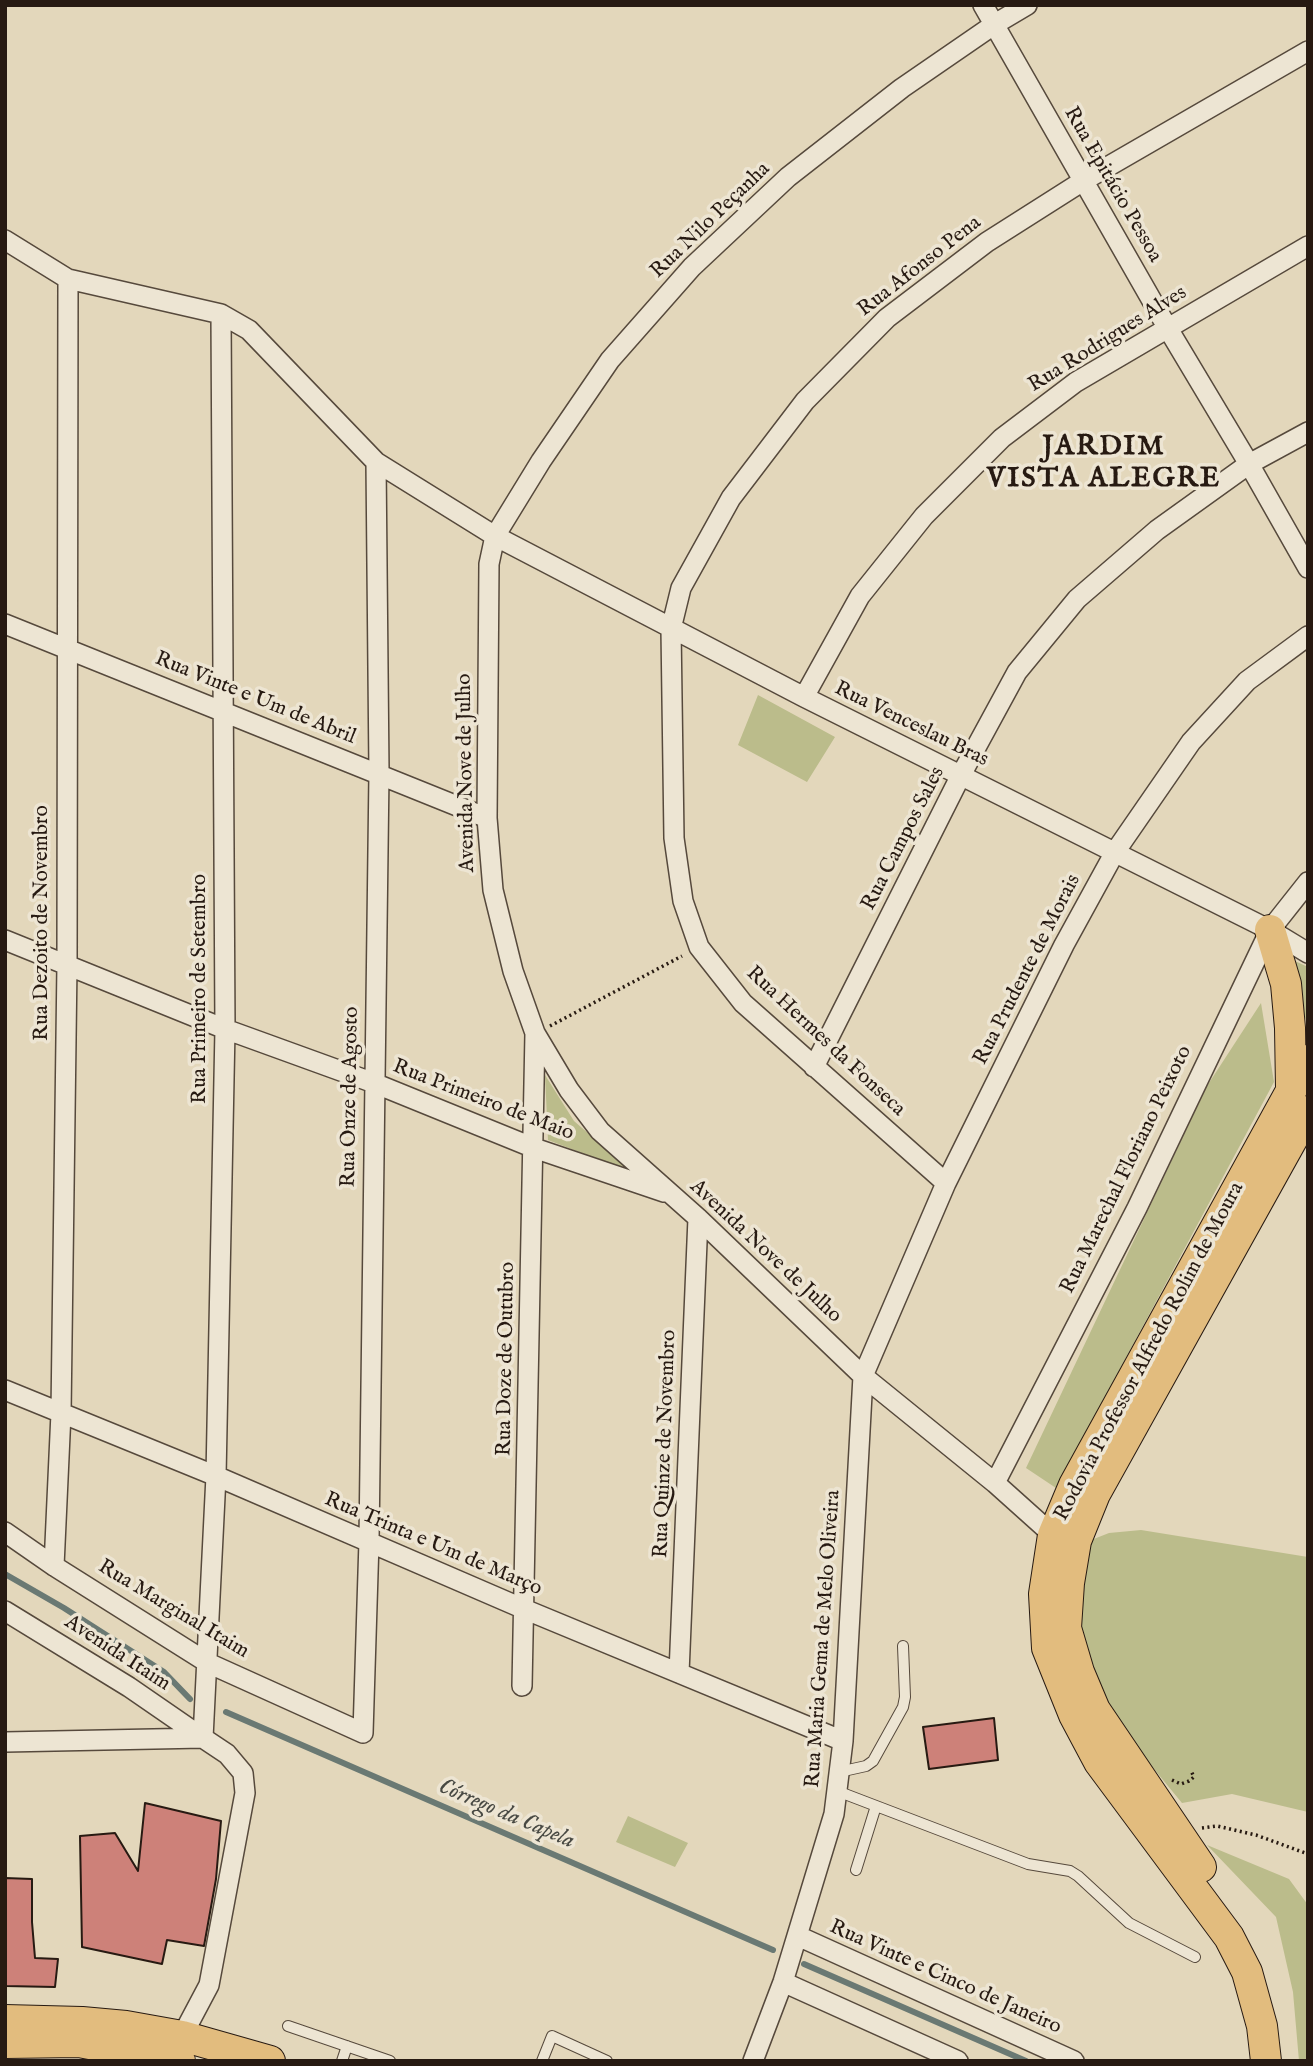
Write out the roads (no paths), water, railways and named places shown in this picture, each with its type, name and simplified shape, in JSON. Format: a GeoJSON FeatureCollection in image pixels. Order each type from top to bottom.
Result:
{"type":"FeatureCollection","features":[{"type":"Feature","properties":{"kind":"main road"},"geometry":{"type":"LineString","coordinates":[[1270,930],[1286,984],[1299,1100]]}},
{"type":"Feature","properties":{"kind":"main road","name":"Rodovia Professor Alfredo Rolim de Moura"},"geometry":{"type":"LineString","coordinates":[[1281,2061],[1278,2017],[1267,1974],[1251,1939],[1095,1710],[1079,1672],[1066,1628],[1069,1583],[1076,1541],[1095,1494],[1299,1100],[1308,1060]]}},
{"type":"Feature","properties":{"kind":"main road","name":"Rodovia Professor Alfredo Rolim de Moura"},"geometry":{"type":"LineString","coordinates":[[1266,2061],[1262,2026],[1247,1972],[1229,1937],[1099,1762],[1074,1715],[1047,1648],[1044,1594],[1053,1535],[1074,1485],[1299,1100]]}},
{"type":"Feature","properties":{"kind":"main road"},"geometry":{"type":"LineString","coordinates":[[5,2020],[126,2026],[181,2048]]}},
{"type":"Feature","properties":{"kind":"main road"},"geometry":{"type":"LineString","coordinates":[[5,2043],[79,2042],[181,2048],[270,2061]]}},
{"type":"Feature","properties":{"kind":"street","name":"Rua Epitácio Pessoa"},"geometry":{"type":"LineString","coordinates":[[983,5],[1308,568]]}},
{"type":"Feature","properties":{"kind":"street","name":"Rua Nilo Peçanha"},"geometry":{"type":"LineString","coordinates":[[495,536],[541,461],[610,360],[692,267],[788,177],[902,88],[1027,5]]}},
{"type":"Feature","properties":{"kind":"street","name":"Rua Afonso Pena"},"geometry":{"type":"LineString","coordinates":[[671,629],[681,588],[731,498],[805,401],[887,318],[987,242],[1083,181],[1308,51]]}},
{"type":"Feature","properties":{"kind":"street"},"geometry":{"type":"LineString","coordinates":[[5,240],[68,279],[222,314],[249,330],[376,462],[495,536]]}},
{"type":"Feature","properties":{"kind":"street","name":"Rua Rodrigues Alves"},"geometry":{"type":"LineString","coordinates":[[804,697],[860,596],[924,516],[1002,438],[1076,382],[1308,246]]}},
{"type":"Feature","properties":{"kind":"street","name":"Rua Dezoito de Novembro"},"geometry":{"type":"LineString","coordinates":[[54,1566],[61,1413],[67,964],[68,279]]}},
{"type":"Feature","properties":{"kind":"street","name":"Rua Primeiro de Setembro"},"geometry":{"type":"LineString","coordinates":[[203,1738],[216,1476],[225,1029],[222,314]]}},
{"type":"Feature","properties":{"kind":"street","name":"Rua Campos Sales"},"geometry":{"type":"LineString","coordinates":[[814,1067],[961,775],[1017,672],[1077,599],[1157,530],[1250,464],[1308,432]]}},
{"type":"Feature","properties":{"kind":"street","name":"Rua Onze de Agosto"},"geometry":{"type":"LineString","coordinates":[[363,1732],[369,1541],[379,773],[376,462]]}},
{"type":"Feature","properties":{"kind":"street","name":"Rua Venceslau Bras"},"geometry":{"type":"LineString","coordinates":[[495,536],[804,697],[1270,930],[1308,953]]}},
{"type":"Feature","properties":{"kind":"street","name":"Avenida Nove de Julho"},"geometry":{"type":"LineString","coordinates":[[495,536],[489,564],[487,818],[493,890],[513,971],[535,1033],[569,1090],[600,1131],[698,1218],[863,1376],[995,1483],[1053,1535]]}},
{"type":"Feature","properties":{"kind":"street","name":"Rua Vinte e Um de Abril"},"geometry":{"type":"LineString","coordinates":[[5,624],[487,818]]}},
{"type":"Feature","properties":{"kind":"street","name":"Rua Hermes da Fonseca"},"geometry":{"type":"LineString","coordinates":[[671,629],[674,838],[683,901],[699,947],[743,1003],[946,1183]]}},
{"type":"Feature","properties":{"kind":"street","name":"Rua Prudente de Morais"},"geometry":{"type":"LineString","coordinates":[[863,1376],[946,1183],[1064,945],[1115,852],[1191,742],[1247,681],[1308,636]]}},
{"type":"Feature","properties":{"kind":"street","name":"Rua Marechal Floriano Peixoto"},"geometry":{"type":"LineString","coordinates":[[995,1483],[1136,1208],[1270,930],[1308,882]]}},
{"type":"Feature","properties":{"kind":"street","name":"Rua Primeiro de Maio"},"geometry":{"type":"LineString","coordinates":[[5,940],[225,1029],[374,1083],[534,1148],[671,1195]]}},
{"type":"Feature","properties":{"kind":"street","name":"Rua Doze de Outubro"},"geometry":{"type":"LineString","coordinates":[[522,1686],[535,1033]]}},
{"type":"Feature","properties":{"kind":"street","name":"Rua Quinze de Novembro"},"geometry":{"type":"LineString","coordinates":[[679,1673],[698,1218]]}},
{"type":"Feature","properties":{"kind":"street","name":"Rua Maria Gema de Melo Oliveira"},"geometry":{"type":"LineString","coordinates":[[752,2061],[783,1982],[834,1814],[843,1741],[863,1376]]}},
{"type":"Feature","properties":{"kind":"street","name":"Rua Trinta e Um de Março"},"geometry":{"type":"LineString","coordinates":[[5,1390],[216,1476],[524,1609],[843,1741]]}},
{"type":"Feature","properties":{"kind":"street","name":"Rua Marginal Itaim"},"geometry":{"type":"LineString","coordinates":[[5,1532],[208,1663],[363,1732]]}},
{"type":"Feature","properties":{"kind":"street","name":"Avenida Itaim"},"geometry":{"type":"LineString","coordinates":[[5,1611],[129,1687],[228,1754],[243,1773],[245,1793],[209,1985],[181,2048]]}},
{"type":"Feature","properties":{"kind":"street"},"geometry":{"type":"LineString","coordinates":[[5,1742],[203,1738]]}},
{"type":"Feature","properties":{"kind":"street","name":"Rua Vinte e Cinco de Janeiro"},"geometry":{"type":"LineString","coordinates":[[797,1936],[1074,2061]]}},
{"type":"Feature","properties":{"kind":"street"},"geometry":{"type":"LineString","coordinates":[[783,1982],[958,2061]]}},
{"type":"Feature","properties":{"kind":"lane"},"geometry":{"type":"LineString","coordinates":[[904,1646],[903,1707],[873,1761],[838,1782],[876,1806],[1028,1864],[1070,1871],[1138,1929],[1195,1957]]}},
{"type":"Feature","properties":{"kind":"lane"},"geometry":{"type":"LineString","coordinates":[[856,1870],[876,1806]]}},
{"type":"Feature","properties":{"kind":"lane"},"geometry":{"type":"LineString","coordinates":[[288,2026],[390,2061]]}},
{"type":"Feature","properties":{"kind":"lane"},"geometry":{"type":"LineString","coordinates":[[542,2061],[552,2036],[607,2061]]}},
{"type":"Feature","properties":{"kind":"lane"},"geometry":{"type":"LineString","coordinates":[[342,2061],[347,2046]]}},
{"type":"Feature","properties":{"kind":"waterway","name":"Córrego da Capela"},"geometry":{"type":"LineString","coordinates":[[5,1574],[164,1672],[190,1699]]}},
{"type":"Feature","properties":{"kind":"waterway","name":"Córrego da Capela"},"geometry":{"type":"LineString","coordinates":[[226,1712],[773,1950]]}},
{"type":"Feature","properties":{"kind":"waterway","name":"Córrego da Capela"},"geometry":{"type":"LineString","coordinates":[[804,1964],[1026,2061]]}},
{"type":"Feature","properties":{"kind":"district","name":"JARDIM VISTA ALEGRE"},"geometry":{"type":"Point","coordinates":[1104,464]}}]}
